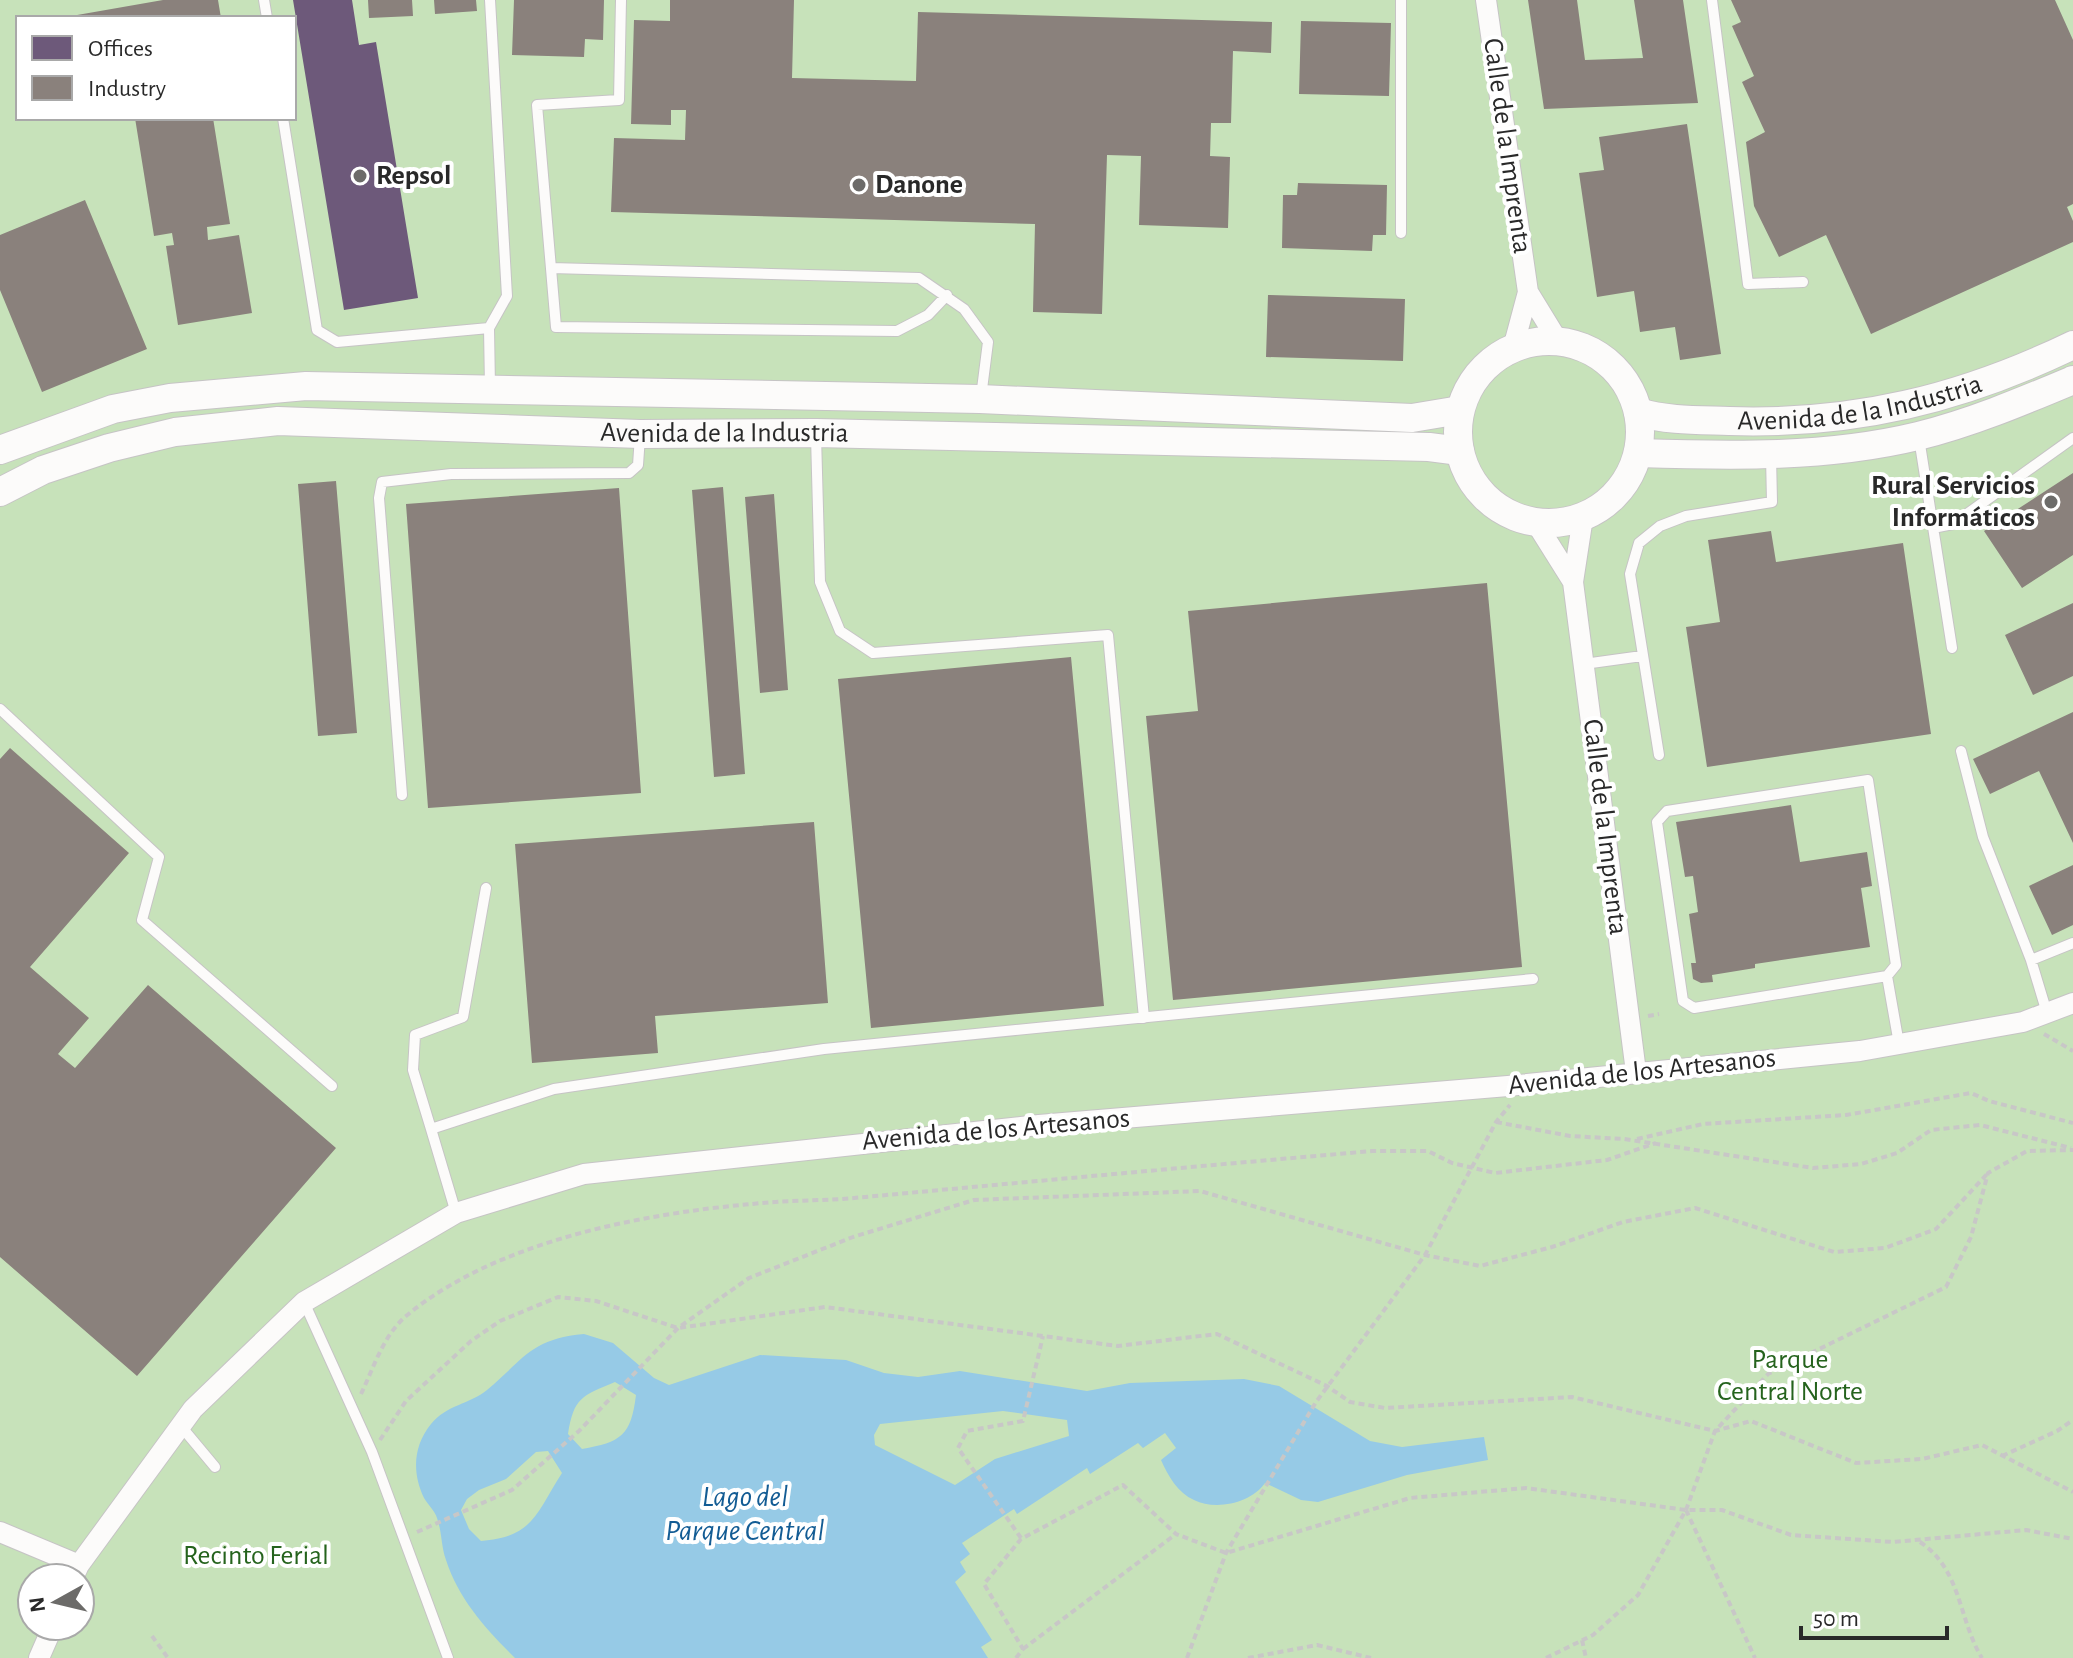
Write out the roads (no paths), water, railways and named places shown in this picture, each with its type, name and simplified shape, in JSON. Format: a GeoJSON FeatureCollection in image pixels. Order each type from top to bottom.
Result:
{"type":"FeatureCollection","features":[{"type":"Feature","properties":{"kind":"street","name":"Calle de la Imprenta"},"geometry":{"type":"LineString","coordinates":[[1486,0],[1528,292],[1513,348]]}},
{"type":"Feature","properties":{"kind":"street","name":"Calle de la Imprenta"},"geometry":{"type":"LineString","coordinates":[[1528,292],[1558,341]]}},
{"type":"Feature","properties":{"kind":"street"},"geometry":{"type":"LineString","coordinates":[[1558,341],[1586,348],[1610,364],[1628,386],[1638,412],[1638,453],[1627,480],[1608,502],[1583,517],[1560,523],[1536,523],[1509,515],[1487,499],[1469,477],[1460,451],[1460,410],[1471,384],[1490,363],[1513,348],[1558,341]]}},
{"type":"Feature","properties":{"kind":"street","name":"Avenida de la Industria"},"geometry":{"type":"LineString","coordinates":[[1638,412],[1663,419],[1688,420],[1761,422],[1844,418],[1931,400],[2017,372],[2073,345]]}},
{"type":"Feature","properties":{"kind":"street","name":"Avenida de la Industria"},"geometry":{"type":"LineString","coordinates":[[1638,453],[1771,454],[1844,449],[1919,436],[2026,400],[2073,380]]}},
{"type":"Feature","properties":{"kind":"street","name":"Avenida de la Industria"},"geometry":{"type":"LineString","coordinates":[[0,450],[113,409],[170,398],[306,386],[980,399],[1412,418],[1460,410]]}},
{"type":"Feature","properties":{"kind":"street","name":"Avenida de la Industria"},"geometry":{"type":"LineString","coordinates":[[0,492],[43,470],[109,448],[175,432],[278,421],[640,434],[816,433],[1429,447],[1460,451]]}},
{"type":"Feature","properties":{"kind":"street","name":"Calle de la Imprenta"},"geometry":{"type":"LineString","coordinates":[[1583,517],[1573,582],[1636,1072]]}},
{"type":"Feature","properties":{"kind":"street","name":"Calle de la Imprenta"},"geometry":{"type":"LineString","coordinates":[[1536,523],[1573,582]]}},
{"type":"Feature","properties":{"kind":"street","name":"Avenida de los Artesanos"},"geometry":{"type":"LineString","coordinates":[[83,1562],[180,1425],[304,1302],[456,1213],[584,1174],[730,1156],[1508,1086],[1899,1046],[2023,1022],[2073,1003]]}},
{"type":"Feature","properties":{"kind":"street"},"geometry":{"type":"LineString","coordinates":[[0,1532],[57,1562]]}},
{"type":"Feature","properties":{"kind":"lane"},"geometry":{"type":"LineString","coordinates":[[490,0],[507,296],[489,328],[490,390]]}},
{"type":"Feature","properties":{"kind":"lane"},"geometry":{"type":"LineString","coordinates":[[621,0],[619,100],[537,105],[556,327],[897,331],[928,315],[947,295]]}},
{"type":"Feature","properties":{"kind":"lane"},"geometry":{"type":"LineString","coordinates":[[1401,0],[1401,233]]}},
{"type":"Feature","properties":{"kind":"lane"},"geometry":{"type":"LineString","coordinates":[[1712,0],[1748,284],[1803,282]]}},
{"type":"Feature","properties":{"kind":"lane"},"geometry":{"type":"LineString","coordinates":[[283,120],[317,330],[337,342],[489,328]]}},
{"type":"Feature","properties":{"kind":"lane"},"geometry":{"type":"LineString","coordinates":[[551,268],[919,278],[964,309],[988,342],[980,399]]}},
{"type":"Feature","properties":{"kind":"lane"},"geometry":{"type":"LineString","coordinates":[[816,433],[820,582],[840,631],[873,653],[1108,635],[1144,1018]]}},
{"type":"Feature","properties":{"kind":"lane"},"geometry":{"type":"LineString","coordinates":[[402,795],[379,498],[382,482],[451,474],[629,473],[638,465],[640,434]]}},
{"type":"Feature","properties":{"kind":"lane"},"geometry":{"type":"LineString","coordinates":[[1919,436],[1952,648]]}},
{"type":"Feature","properties":{"kind":"lane"},"geometry":{"type":"LineString","coordinates":[[1933,528],[1953,524],[2073,438]]}},
{"type":"Feature","properties":{"kind":"lane"},"geometry":{"type":"LineString","coordinates":[[1659,755],[1630,574],[1639,543],[1660,526],[1686,516],[1772,502],[1771,454]]}},
{"type":"Feature","properties":{"kind":"lane"},"geometry":{"type":"LineString","coordinates":[[1584,664],[1642,656]]}},
{"type":"Feature","properties":{"kind":"lane"},"geometry":{"type":"LineString","coordinates":[[0,709],[159,857],[142,920],[332,1086]]}},
{"type":"Feature","properties":{"kind":"lane"},"geometry":{"type":"LineString","coordinates":[[1961,751],[1983,837],[2031,960],[2047,1013]]}},
{"type":"Feature","properties":{"kind":"lane"},"geometry":{"type":"LineString","coordinates":[[1887,976],[1694,1008],[1683,1001],[1657,822],[1667,811],[1868,780],[1896,965],[1887,976],[1899,1046]]}},
{"type":"Feature","properties":{"kind":"lane"},"geometry":{"type":"LineString","coordinates":[[456,1213],[413,1070],[415,1035],[463,1017],[486,888]]}},
{"type":"Feature","properties":{"kind":"lane"},"geometry":{"type":"LineString","coordinates":[[2031,960],[2073,943]]}},
{"type":"Feature","properties":{"kind":"lane"},"geometry":{"type":"LineString","coordinates":[[431,1129],[554,1089],[824,1049],[1533,979]]}},
{"type":"Feature","properties":{"kind":"lane"},"geometry":{"type":"LineString","coordinates":[[304,1302],[372,1452],[448,1658]]}},
{"type":"Feature","properties":{"kind":"lane"},"geometry":{"type":"LineString","coordinates":[[180,1425],[215,1467]]}},
{"type":"Feature","properties":{"kind":"water","name":"Lago del Parque Central"},"geometry":{"type":"Polygon","coordinates":[[[584,1334],[613,1343],[654,1378],[669,1385],[760,1355],[846,1360],[884,1373],[918,1377],[960,1371],[1087,1391],[1130,1383],[1244,1379],[1279,1386],[1370,1441],[1402,1447],[1484,1437],[1488,1460],[1407,1475],[1318,1502],[1301,1500],[1265,1483],[1242,1500],[1212,1505],[1188,1497],[1170,1478],[1161,1460],[1176,1448],[1165,1433],[1143,1448],[1138,1443],[1090,1474],[1087,1468],[1017,1514],[1014,1509],[962,1543],[970,1554],[960,1562],[966,1572],[955,1582],[992,1640],[981,1647],[988,1658],[515,1658],[474,1613],[458,1588],[444,1555],[437,1518],[420,1489],[416,1460],[425,1432],[437,1418],[480,1395],[540,1345],[584,1334]],[[615,1382],[581,1399],[573,1412],[568,1434],[582,1449],[615,1440],[631,1420],[636,1395],[615,1382]],[[1003,1411],[880,1424],[874,1435],[875,1445],[955,1485],[995,1459],[1069,1436],[1067,1420],[1003,1411]],[[548,1451],[536,1452],[506,1479],[479,1490],[467,1499],[461,1510],[469,1529],[481,1541],[499,1539],[523,1528],[546,1500],[562,1473],[548,1451]]]}},
{"type":"Feature","properties":{"kind":"place","name":"Repsol"},"geometry":{"type":"Point","coordinates":[360,176]}},
{"type":"Feature","properties":{"kind":"place","name":"Danone"},"geometry":{"type":"Point","coordinates":[859,185]}},
{"type":"Feature","properties":{"kind":"place","name":"Rural Servicios Informáticos"},"geometry":{"type":"Point","coordinates":[2051,502]}},
{"type":"Feature","properties":{"kind":"park label","name":"Parque Central Norte"},"geometry":{"type":"Point","coordinates":[1790,1376]}},
{"type":"Feature","properties":{"kind":"park label","name":"Recinto Ferial"},"geometry":{"type":"Point","coordinates":[256,1556]}}]}
